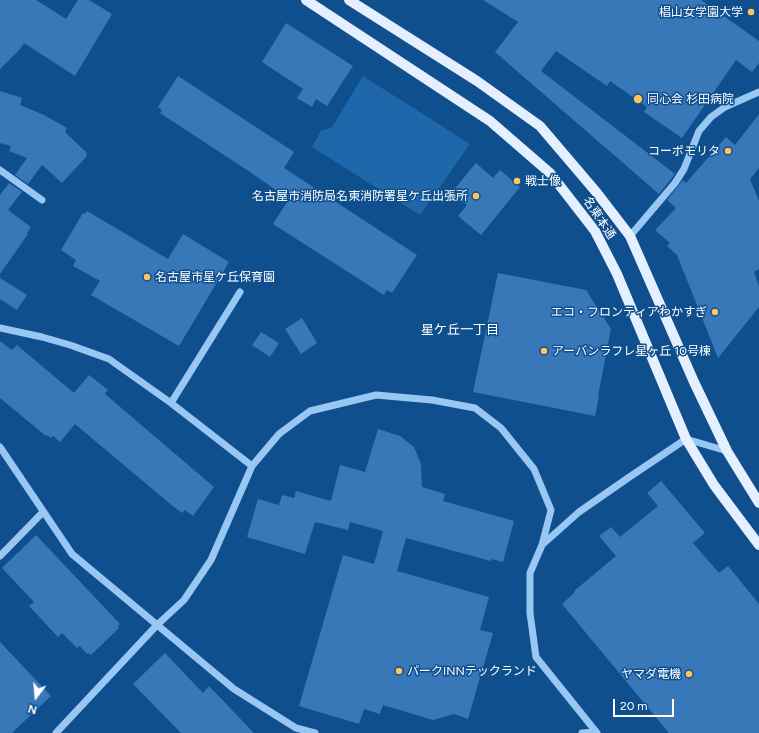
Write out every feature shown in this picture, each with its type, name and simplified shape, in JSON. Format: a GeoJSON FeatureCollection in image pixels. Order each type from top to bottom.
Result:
{"type":"FeatureCollection","features":[{"type":"Feature","properties":{"kind":"main road","name":"名東本通"},"geometry":{"type":"LineString","coordinates":[[306,0],[490,121],[550,173],[595,231],[617,274],[686,439],[714,485],[759,545]]}},
{"type":"Feature","properties":{"kind":"main road","name":"名東本通"},"geometry":{"type":"LineString","coordinates":[[349,0],[477,81],[540,126],[598,193],[630,236],[694,382],[727,451],[759,503]]}},
{"type":"Feature","properties":{"kind":"street"},"geometry":{"type":"LineString","coordinates":[[630,236],[675,183],[684,169],[699,131],[711,117],[725,107],[759,92]]}},
{"type":"Feature","properties":{"kind":"street"},"geometry":{"type":"LineString","coordinates":[[0,170],[42,200]]}},
{"type":"Feature","properties":{"kind":"street"},"geometry":{"type":"LineString","coordinates":[[171,403],[240,292]]}},
{"type":"Feature","properties":{"kind":"street"},"geometry":{"type":"LineString","coordinates":[[0,328],[61,342],[109,359],[171,403],[252,466]]}},
{"type":"Feature","properties":{"kind":"street"},"geometry":{"type":"LineString","coordinates":[[56,733],[157,626],[184,600],[211,560],[252,466],[279,434],[310,411],[376,395],[432,400],[476,408],[501,428],[534,470],[551,510],[542,545],[530,573],[530,613],[536,657],[596,732]]}},
{"type":"Feature","properties":{"kind":"street"},"geometry":{"type":"LineString","coordinates":[[542,545],[579,512],[686,439],[727,451]]}},
{"type":"Feature","properties":{"kind":"street"},"geometry":{"type":"LineString","coordinates":[[0,447],[72,554],[234,689],[294,731],[315,733]]}},
{"type":"Feature","properties":{"kind":"street"},"geometry":{"type":"LineString","coordinates":[[0,556],[43,512]]}},
{"type":"Feature","properties":{"kind":"street"},"geometry":{"type":"LineString","coordinates":[[582,733],[596,732]]}},
{"type":"Feature","properties":{"kind":"shaded area"},"geometry":{"type":"Polygon","coordinates":[[[363,76],[470,144],[420,215],[312,147],[321,131],[332,127],[363,76]]]}},
{"type":"Feature","properties":{"kind":"building"},"geometry":{"type":"Polygon","coordinates":[[[0,0],[36,0],[66,19],[78,0],[89,0],[112,14],[75,76],[24,43],[0,69],[0,0]]]}},
{"type":"Feature","properties":{"kind":"building","name":"同心会 杉田病院"},"geometry":{"type":"Polygon","coordinates":[[[483,0],[701,0],[759,41],[759,63],[752,72],[736,60],[682,138],[644,112],[647,107],[610,81],[607,86],[556,51],[541,71],[675,174],[659,194],[495,52],[518,22],[483,0]]]}},
{"type":"Feature","properties":{"kind":"building"},"geometry":{"type":"Polygon","coordinates":[[[286,23],[353,66],[327,106],[316,99],[312,107],[297,98],[303,89],[262,62],[286,23]]]}},
{"type":"Feature","properties":{"kind":"building"},"geometry":{"type":"Polygon","coordinates":[[[178,76],[294,152],[284,168],[417,255],[392,293],[387,290],[384,295],[273,224],[289,199],[160,113],[162,110],[158,107],[178,76]]]}},
{"type":"Feature","properties":{"kind":"building"},"geometry":{"type":"Polygon","coordinates":[[[0,91],[22,98],[20,105],[44,115],[67,128],[65,132],[87,153],[87,156],[62,183],[42,165],[28,184],[15,175],[27,158],[9,151],[11,146],[0,143],[0,91]]]}},
{"type":"Feature","properties":{"kind":"building"},"geometry":{"type":"Polygon","coordinates":[[[759,114],[759,168],[750,179],[759,201],[759,269],[754,272],[759,286],[759,307],[718,358],[677,255],[667,246],[670,243],[655,230],[676,208],[667,200],[683,180],[686,183],[726,137],[735,145],[759,114]]]}},
{"type":"Feature","properties":{"kind":"building"},"geometry":{"type":"Polygon","coordinates":[[[476,163],[493,178],[500,170],[520,187],[481,235],[458,216],[467,205],[452,192],[476,163]]]}},
{"type":"Feature","properties":{"kind":"building"},"geometry":{"type":"Polygon","coordinates":[[[9,183],[22,192],[8,210],[31,227],[27,233],[28,234],[0,274],[0,195],[9,183]]]}},
{"type":"Feature","properties":{"kind":"building"},"geometry":{"type":"Polygon","coordinates":[[[87,211],[168,259],[183,234],[229,262],[179,346],[91,295],[100,281],[73,266],[76,260],[61,250],[83,213],[85,214],[87,211]]]}},
{"type":"Feature","properties":{"kind":"building","name":"アーバンラフレ星ヶ丘 10号棟"},"geometry":{"type":"Polygon","coordinates":[[[498,273],[586,290],[611,329],[595,416],[473,392],[498,273]]]}},
{"type":"Feature","properties":{"kind":"building"},"geometry":{"type":"Polygon","coordinates":[[[0,278],[27,295],[17,310],[0,299],[0,278]]]}},
{"type":"Feature","properties":{"kind":"building"},"geometry":{"type":"Polygon","coordinates":[[[302,318],[317,343],[301,354],[285,329],[302,318]]]}},
{"type":"Feature","properties":{"kind":"building"},"geometry":{"type":"Polygon","coordinates":[[[261,332],[279,343],[270,357],[252,345],[261,332]]]}},
{"type":"Feature","properties":{"kind":"building"},"geometry":{"type":"Polygon","coordinates":[[[0,341],[12,350],[17,345],[74,393],[89,375],[108,390],[105,394],[214,487],[193,516],[185,510],[182,513],[169,503],[75,424],[60,442],[53,436],[51,438],[47,435],[46,436],[0,398],[0,341]]]}},
{"type":"Feature","properties":{"kind":"building"},"geometry":{"type":"Polygon","coordinates":[[[378,429],[400,436],[414,447],[421,464],[422,487],[445,494],[443,501],[514,521],[503,562],[492,559],[491,561],[406,538],[397,571],[489,597],[480,630],[493,633],[468,719],[454,714],[433,720],[383,705],[380,714],[364,709],[359,724],[299,706],[343,555],[374,564],[383,531],[350,522],[348,530],[315,522],[305,554],[247,537],[258,499],[279,505],[282,495],[294,498],[296,491],[331,501],[340,465],[365,472],[378,429]]]}},
{"type":"Feature","properties":{"kind":"building","name":"ヤマダ電機"},"geometry":{"type":"Polygon","coordinates":[[[661,481],[705,533],[693,543],[719,573],[728,566],[759,604],[759,733],[669,733],[562,604],[575,592],[574,591],[616,556],[599,536],[611,527],[620,537],[658,506],[647,493],[661,481]]]}},
{"type":"Feature","properties":{"kind":"building"},"geometry":{"type":"Polygon","coordinates":[[[36,535],[120,624],[118,626],[119,628],[91,655],[88,653],[87,654],[80,646],[77,648],[62,633],[58,637],[29,606],[34,602],[2,568],[36,535]]]}},
{"type":"Feature","properties":{"kind":"building"},"geometry":{"type":"Polygon","coordinates":[[[0,642],[51,696],[12,733],[0,733],[0,642]]]}},
{"type":"Feature","properties":{"kind":"building"},"geometry":{"type":"Polygon","coordinates":[[[165,653],[203,693],[209,686],[254,733],[181,733],[133,684],[165,653]]]}},
{"type":"Feature","properties":{"kind":"place","name":"椙山女学園大学"},"geometry":{"type":"Point","coordinates":[751,12]}},
{"type":"Feature","properties":{"kind":"place","name":"同心会 杉田病院"},"geometry":{"type":"Point","coordinates":[638,99]}},
{"type":"Feature","properties":{"kind":"place","name":"コーポモリタ"},"geometry":{"type":"Point","coordinates":[728,151]}},
{"type":"Feature","properties":{"kind":"place","name":"戦士像"},"geometry":{"type":"Point","coordinates":[517,181]}},
{"type":"Feature","properties":{"kind":"place","name":"名古屋市消防局名東消防署星ケ丘出張所"},"geometry":{"type":"Point","coordinates":[476,196]}},
{"type":"Feature","properties":{"kind":"place","name":"名古屋市星ケ丘保育園"},"geometry":{"type":"Point","coordinates":[147,277]}},
{"type":"Feature","properties":{"kind":"place","name":"エコ・フロンティアわかすぎ"},"geometry":{"type":"Point","coordinates":[715,312]}},
{"type":"Feature","properties":{"kind":"place","name":"アーバンラフレ星ヶ丘 10号棟"},"geometry":{"type":"Point","coordinates":[544,351]}},
{"type":"Feature","properties":{"kind":"place","name":"パークINNテックランド"},"geometry":{"type":"Point","coordinates":[399,671]}},
{"type":"Feature","properties":{"kind":"place","name":"ヤマダ電機"},"geometry":{"type":"Point","coordinates":[689,674]}},
{"type":"Feature","properties":{"kind":"district","name":"星ケ丘一丁目"},"geometry":{"type":"Point","coordinates":[460,330]}}]}
